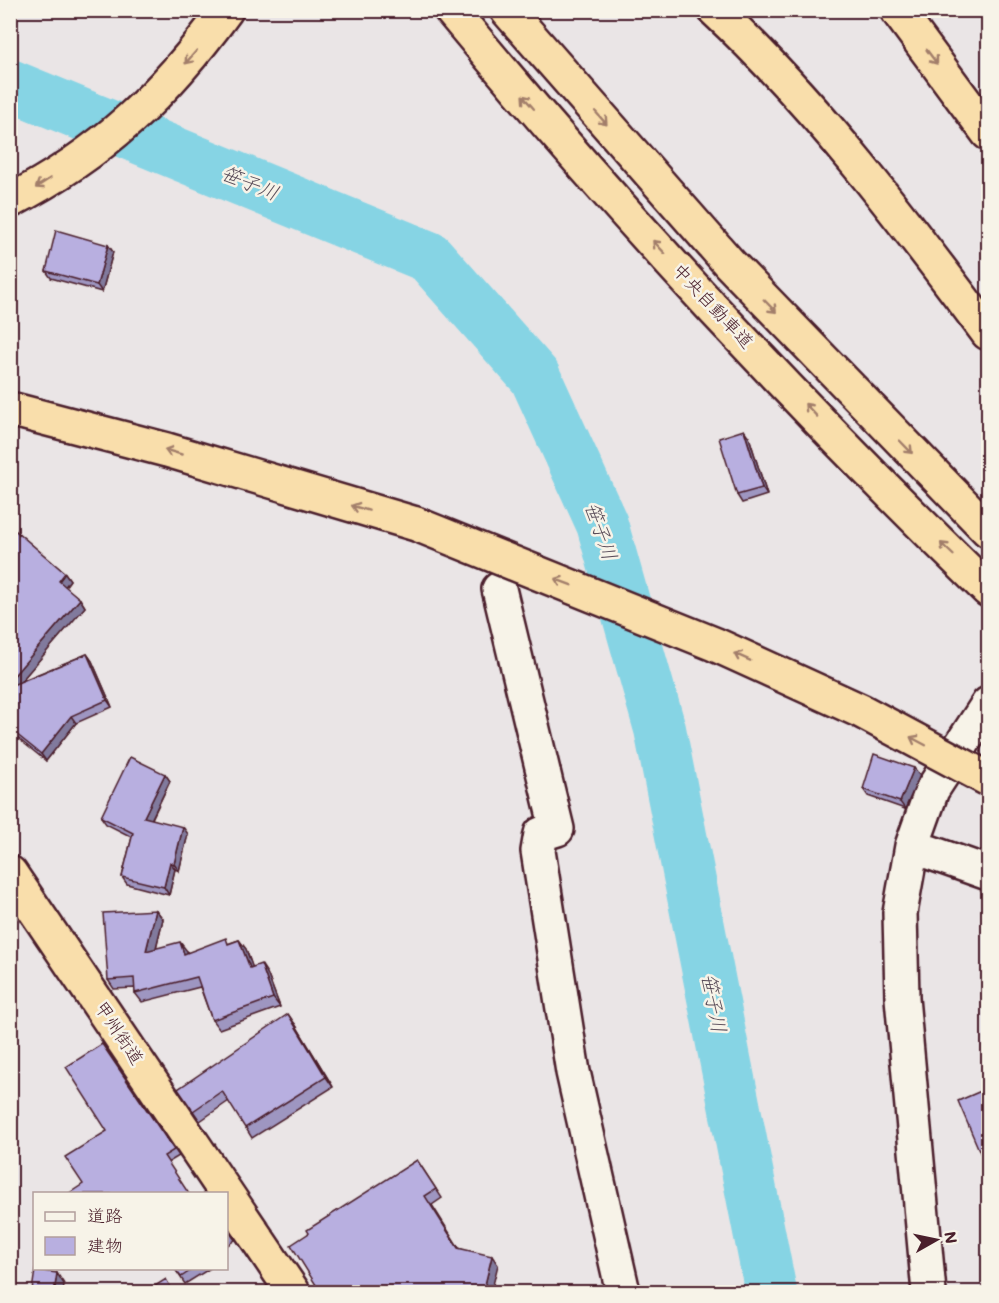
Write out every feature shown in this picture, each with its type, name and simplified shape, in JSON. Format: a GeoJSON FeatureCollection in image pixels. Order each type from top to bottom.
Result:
{"type":"FeatureCollection","features":[{"type":"Feature","properties":{"kind":"highway"},"geometry":{"type":"LineString","coordinates":[[10,201],[92,151],[148,105],[195,53],[226,10]]}},
{"type":"Feature","properties":{"kind":"highway","name":"中央自動車道"},"geometry":{"type":"LineString","coordinates":[[451,10],[574,155],[698,290],[833,433],[988,590]]}},
{"type":"Feature","properties":{"kind":"highway"},"geometry":{"type":"LineString","coordinates":[[507,10],[730,264],[988,530]]}},
{"type":"Feature","properties":{"kind":"highway"},"geometry":{"type":"LineString","coordinates":[[897,10],[988,133]]}},
{"type":"Feature","properties":{"kind":"highway"},"geometry":{"type":"LineString","coordinates":[[716,11],[785,74],[857,148],[988,299]]}},
{"type":"Feature","properties":{"kind":"highway"},"geometry":{"type":"LineString","coordinates":[[716,11],[847,153],[920,242],[988,333]]}},
{"type":"Feature","properties":{"kind":"highway"},"geometry":{"type":"LineString","coordinates":[[10,409],[167,450],[416,524],[714,644],[861,711],[988,779]]}},
{"type":"Feature","properties":{"kind":"highway","name":"甲州街道"},"geometry":{"type":"LineString","coordinates":[[10,873],[225,1192]]}},
{"type":"Feature","properties":{"kind":"highway","name":"甲州街道"},"geometry":{"type":"LineString","coordinates":[[228,1197],[293,1293]]}},
{"type":"Feature","properties":{"kind":"street"},"geometry":{"type":"LineString","coordinates":[[499,589],[557,829],[541,834],[538,851],[573,1072],[623,1293]]}},
{"type":"Feature","properties":{"kind":"street"},"geometry":{"type":"LineString","coordinates":[[929,1293],[902,998],[900,913],[912,846],[932,790],[988,704]]}},
{"type":"Feature","properties":{"kind":"street"},"geometry":{"type":"LineString","coordinates":[[912,846],[988,873]]}},
{"type":"Feature","properties":{"kind":"building"},"geometry":{"type":"Polygon","coordinates":[[[56,230],[108,245],[97,285],[46,271],[56,230]]]}},
{"type":"Feature","properties":{"kind":"building"},"geometry":{"type":"Polygon","coordinates":[[[744,430],[762,488],[737,495],[719,438],[744,430]]]}},
{"type":"Feature","properties":{"kind":"building"},"geometry":{"type":"Polygon","coordinates":[[[10,526],[65,573],[59,581],[80,599],[10,680],[10,526]]]}},
{"type":"Feature","properties":{"kind":"building"},"geometry":{"type":"Polygon","coordinates":[[[87,654],[107,700],[71,716],[41,754],[10,729],[10,686],[87,654]]]}},
{"type":"Feature","properties":{"kind":"building"},"geometry":{"type":"Polygon","coordinates":[[[874,754],[914,768],[900,802],[863,789],[874,754]]]}},
{"type":"Feature","properties":{"kind":"building"},"geometry":{"type":"Polygon","coordinates":[[[130,757],[165,774],[144,817],[183,827],[174,864],[170,862],[164,887],[122,877],[133,833],[101,817],[130,757]]]}},
{"type":"Feature","properties":{"kind":"building"},"geometry":{"type":"Polygon","coordinates":[[[156,910],[146,951],[180,942],[184,954],[226,938],[228,944],[239,940],[250,968],[261,964],[273,998],[212,1020],[197,977],[135,993],[134,978],[108,980],[103,913],[156,910]]]}},
{"type":"Feature","properties":{"kind":"building"},"geometry":{"type":"Polygon","coordinates":[[[288,1014],[326,1077],[245,1128],[222,1091],[193,1111],[178,1089],[288,1014]]]}},
{"type":"Feature","properties":{"kind":"building"},"geometry":{"type":"Polygon","coordinates":[[[102,1044],[174,1150],[164,1156],[188,1192],[71,1192],[83,1184],[65,1157],[107,1131],[66,1067],[102,1044]]]}},
{"type":"Feature","properties":{"kind":"building"},"geometry":{"type":"Polygon","coordinates":[[[988,1088],[988,1154],[982,1157],[958,1101],[988,1088]]]}},
{"type":"Feature","properties":{"kind":"building"},"geometry":{"type":"Polygon","coordinates":[[[417,1160],[436,1189],[425,1196],[458,1248],[492,1256],[483,1293],[321,1293],[291,1245],[309,1233],[307,1230],[417,1160]]]}},
{"type":"Feature","properties":{"kind":"building"},"geometry":{"type":"Polygon","coordinates":[[[35,1270],[57,1273],[54,1293],[18,1293],[19,1289],[32,1291],[35,1270]]]}},
{"type":"Feature","properties":{"kind":"building"},"geometry":{"type":"Polygon","coordinates":[[[176,1270],[192,1270],[181,1277],[176,1270]]]}},
{"type":"Feature","properties":{"kind":"building"},"geometry":{"type":"Polygon","coordinates":[[[166,1279],[174,1293],[144,1293],[166,1279]]]}},
{"type":"Feature","properties":{"kind":"waterway","name":"笹子川"},"geometry":{"type":"LineString","coordinates":[[10,85],[429,257],[535,377],[602,524],[660,729],[771,1292]]}}]}
